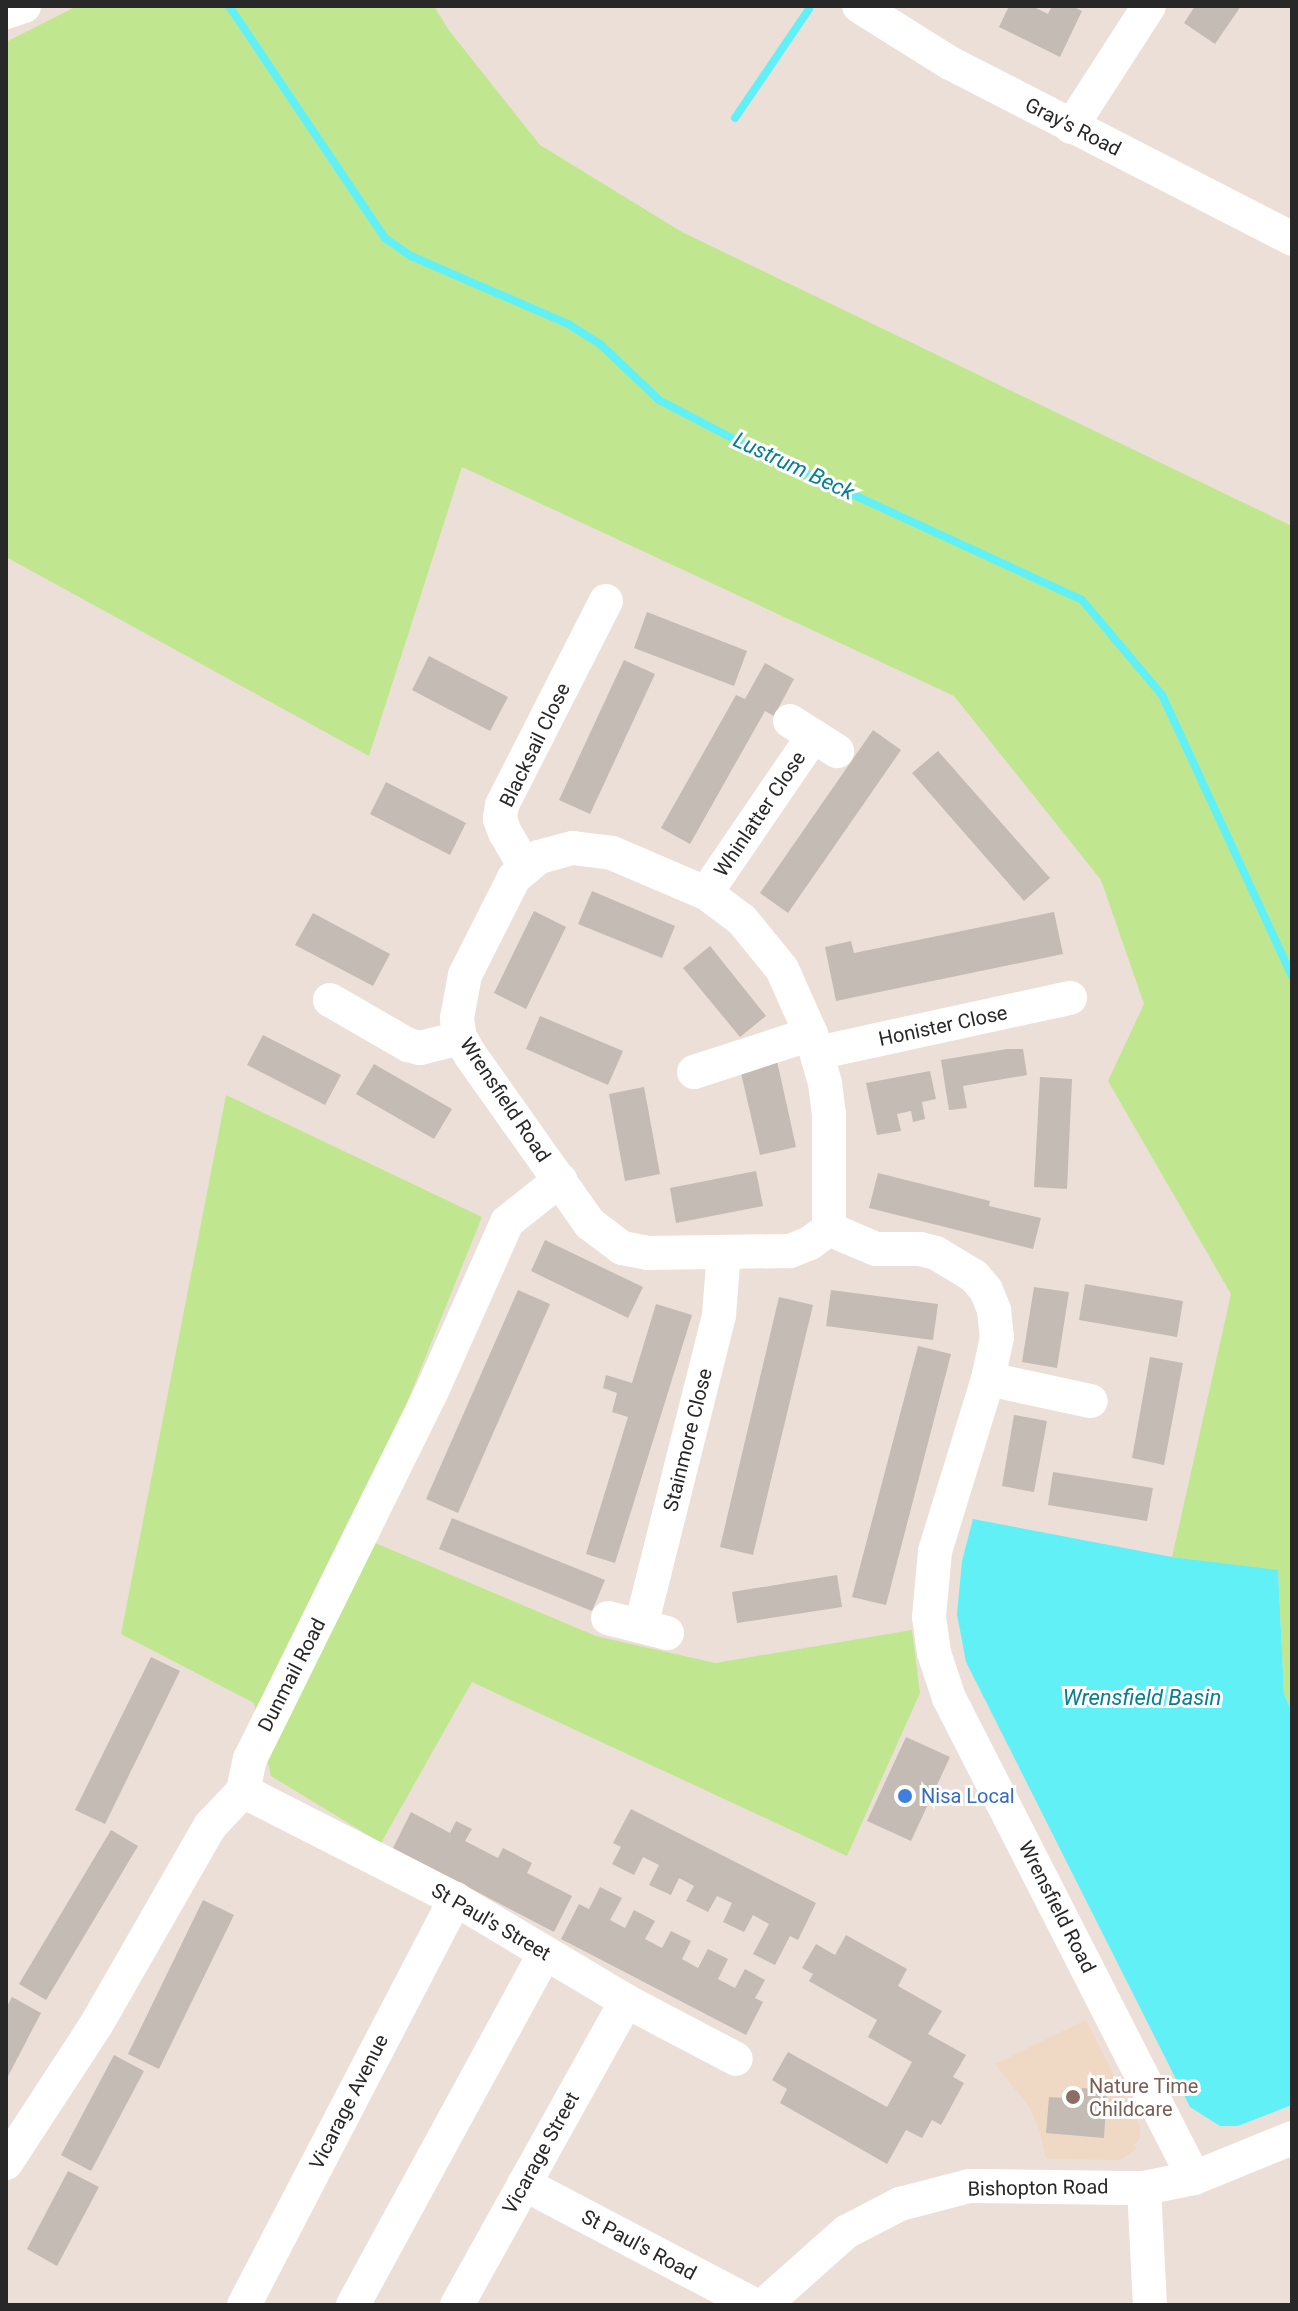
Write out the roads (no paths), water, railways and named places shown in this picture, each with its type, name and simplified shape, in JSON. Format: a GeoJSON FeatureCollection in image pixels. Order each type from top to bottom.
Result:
{"type":"FeatureCollection","features":[{"type":"Feature","properties":{"kind":"street"},"geometry":{"type":"LineString","coordinates":[[6,12],[24,6]]}},
{"type":"Feature","properties":{"kind":"street","name":"Gray's Road"},"geometry":{"type":"LineString","coordinates":[[859,6],[950,63],[1292,239]]}},
{"type":"Feature","properties":{"kind":"street"},"geometry":{"type":"LineString","coordinates":[[1071,127],[1149,6]]}},
{"type":"Feature","properties":{"kind":"street","name":"Blacksail Close"},"geometry":{"type":"LineString","coordinates":[[525,867],[505,833],[500,819],[502,805],[607,619]]}},
{"type":"Feature","properties":{"kind":"street","name":"Whinlatter Close"},"geometry":{"type":"LineString","coordinates":[[706,893],[813,736]]}},
{"type":"Feature","properties":{"kind":"street"},"geometry":{"type":"LineString","coordinates":[[525,867],[556,851],[589,848],[612,853],[706,893],[742,920],[782,969],[814,1043],[829,1114],[829,1229]]}},
{"type":"Feature","properties":{"kind":"street","name":"Wrensfield Road"},"geometry":{"type":"LineString","coordinates":[[525,867],[506,892],[465,975],[458,999],[460,1038],[590,1224],[603,1237],[622,1248],[648,1253],[790,1251],[810,1243],[829,1229],[876,1249],[920,1249],[936,1253],[974,1276],[986,1290],[994,1310],[997,1337],[988,1379],[935,1551],[929,1617],[934,1653],[949,1698],[1194,2178]]}},
{"type":"Feature","properties":{"kind":"street","name":"Honister Close"},"geometry":{"type":"LineString","coordinates":[[694,1072],[814,1043],[1070,998]]}},
{"type":"Feature","properties":{"kind":"street"},"geometry":{"type":"LineString","coordinates":[[330,1000],[408,1045],[420,1048],[460,1038]]}},
{"type":"Feature","properties":{"kind":"street","name":"Dunmail Road"},"geometry":{"type":"LineString","coordinates":[[13,2174],[210,1826],[243,1791],[250,1759],[431,1393],[504,1229],[514,1215],[560,1180]]}},
{"type":"Feature","properties":{"kind":"street","name":"Stainmore Close"},"geometry":{"type":"LineString","coordinates":[[608,1618],[654,1630],[719,1315],[724,1252]]}},
{"type":"Feature","properties":{"kind":"street"},"geometry":{"type":"LineString","coordinates":[[988,1379],[1091,1401]]}},
{"type":"Feature","properties":{"kind":"street","name":"St Paul's Street"},"geometry":{"type":"LineString","coordinates":[[243,1791],[455,1899],[626,2001],[736,2059]]}},
{"type":"Feature","properties":{"kind":"street","name":"Vicarage Avenue"},"geometry":{"type":"LineString","coordinates":[[244,2305],[455,1899]]}},
{"type":"Feature","properties":{"kind":"street"},"geometry":{"type":"LineString","coordinates":[[353,2305],[545,1953]]}},
{"type":"Feature","properties":{"kind":"street","name":"Vicarage Street"},"geometry":{"type":"LineString","coordinates":[[457,2305],[626,2001]]}},
{"type":"Feature","properties":{"kind":"street","name":"Bishopton Road"},"geometry":{"type":"LineString","coordinates":[[764,2305],[846,2232],[900,2204],[969,2186],[1144,2188],[1194,2178],[1292,2138]]}},
{"type":"Feature","properties":{"kind":"street","name":"St Paul's Road"},"geometry":{"type":"LineString","coordinates":[[524,2184],[754,2305]]}},
{"type":"Feature","properties":{"kind":"street"},"geometry":{"type":"LineString","coordinates":[[1144,2188],[1150,2305]]}},
{"type":"Feature","properties":{"kind":"water","name":"Wrensfield Basin"},"geometry":{"type":"Polygon","coordinates":[[[973,1519],[1172,1557],[1278,1570],[1284,1693],[1292,1714],[1292,2105],[1238,2126],[1220,2126],[1190,2107],[966,1662],[957,1614],[962,1561],[973,1519]]]}},
{"type":"Feature","properties":{"kind":"waterway","name":"Lustrum Beck"},"geometry":{"type":"LineString","coordinates":[[229,6],[385,238],[411,256],[568,324],[600,344],[659,400],[743,444],[1082,600],[1162,695],[1292,976]]}},
{"type":"Feature","properties":{"kind":"waterway"},"geometry":{"type":"LineString","coordinates":[[735,118],[809,9]]}},
{"type":"Feature","properties":{"kind":"place","name":"Nisa Local"},"geometry":{"type":"Point","coordinates":[905,1796]}},
{"type":"Feature","properties":{"kind":"place","name":"Nature Time Childcare"},"geometry":{"type":"Point","coordinates":[1073,2097]}}]}
